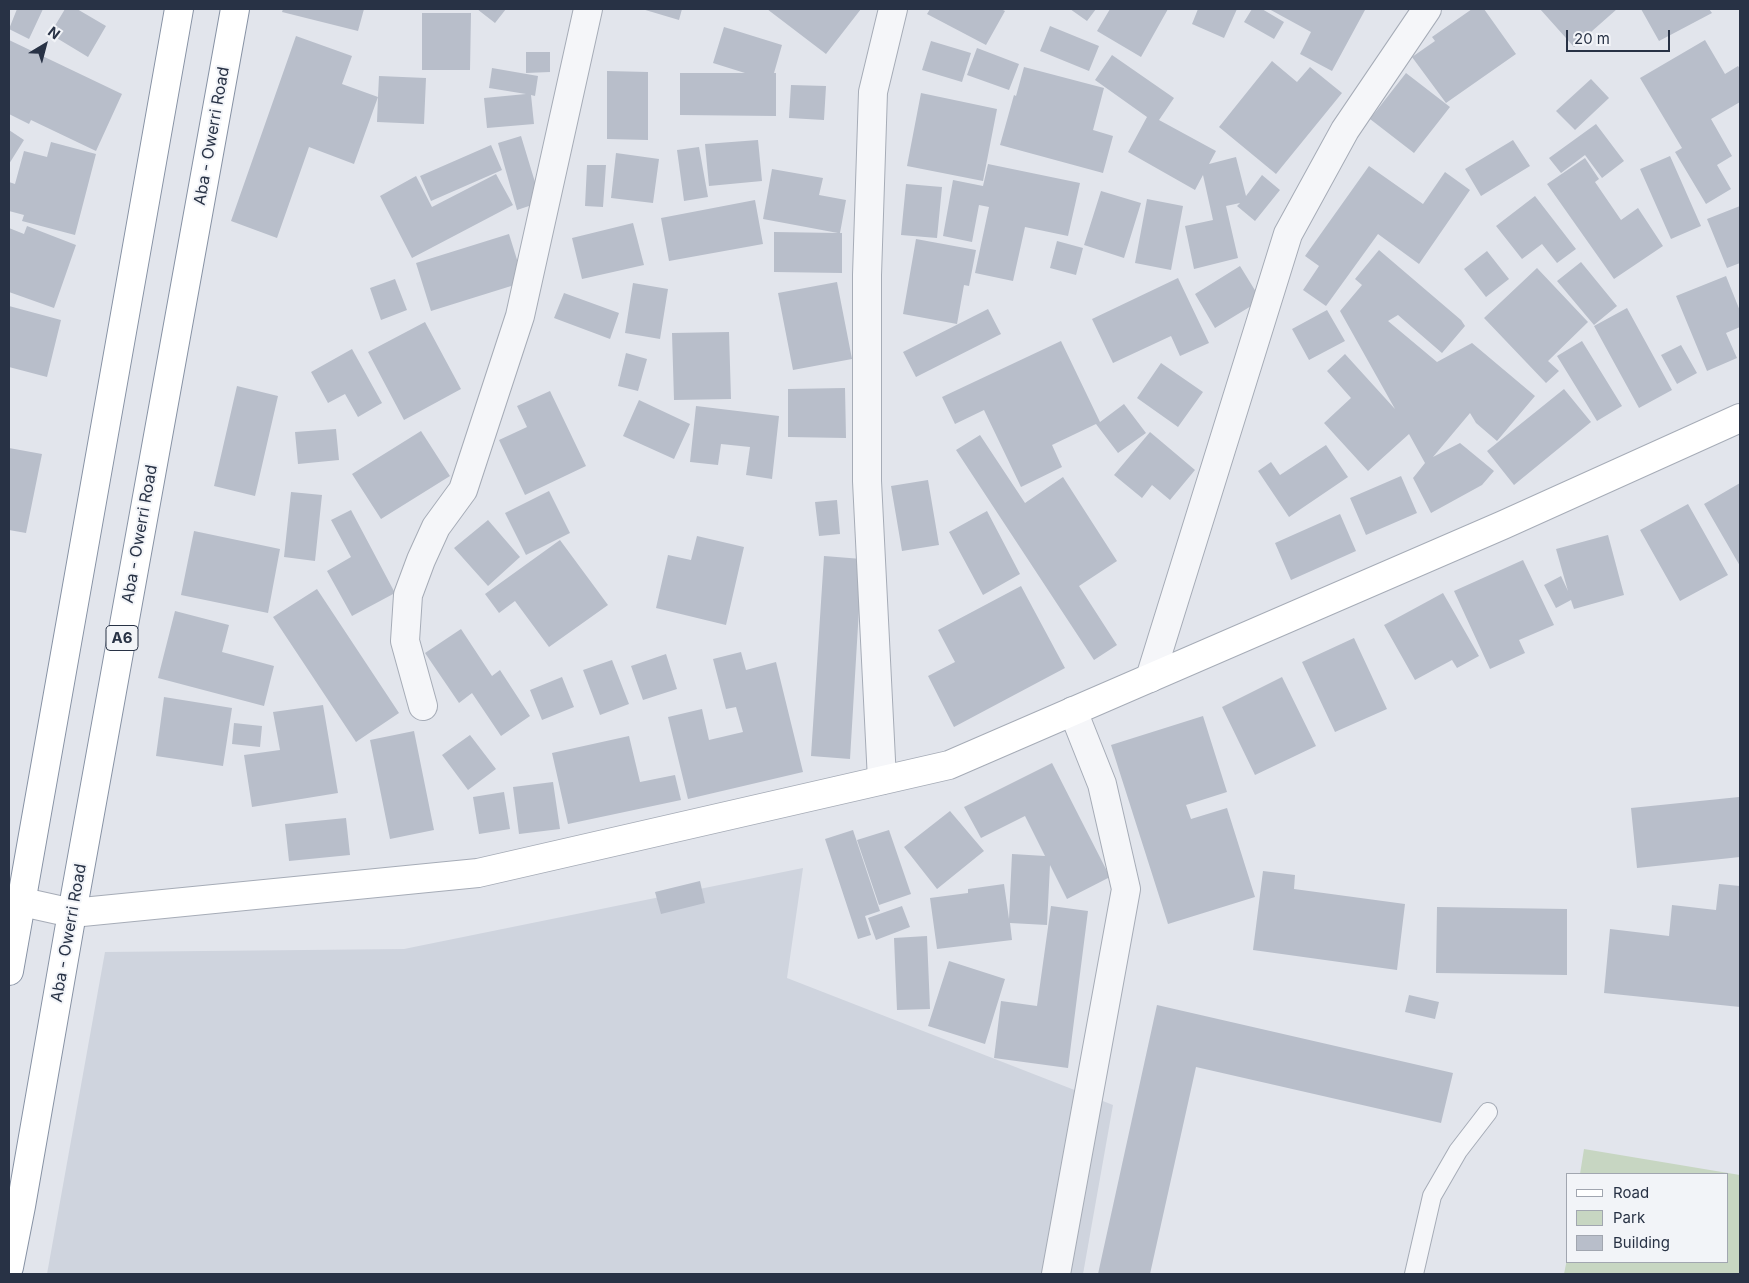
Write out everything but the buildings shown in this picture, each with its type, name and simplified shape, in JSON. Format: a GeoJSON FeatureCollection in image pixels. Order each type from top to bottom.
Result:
{"type":"FeatureCollection","features":[{"type":"Feature","properties":{"kind":"main road"},"geometry":{"type":"LineString","coordinates":[[9,971],[15,900],[179,9]]}},
{"type":"Feature","properties":{"kind":"main road","name":"Aba - Owerri Road"},"geometry":{"type":"LineString","coordinates":[[9,1267],[235,9]]}},
{"type":"Feature","properties":{"kind":"main road"},"geometry":{"type":"LineString","coordinates":[[15,900],[72,912],[478,874],[949,765],[1503,525],[1740,418]]}},
{"type":"Feature","properties":{"kind":"street"},"geometry":{"type":"LineString","coordinates":[[423,706],[405,641],[408,595],[436,527],[463,490],[520,316],[588,9]]}},
{"type":"Feature","properties":{"kind":"street"},"geometry":{"type":"LineString","coordinates":[[882,780],[867,482],[867,275],[873,92],[893,9]]}},
{"type":"Feature","properties":{"kind":"street"},"geometry":{"type":"LineString","coordinates":[[1150,678],[1288,234],[1345,130],[1427,9]]}},
{"type":"Feature","properties":{"kind":"street"},"geometry":{"type":"LineString","coordinates":[[1056,1274],[1126,889],[1102,784],[1073,711]]}},
{"type":"Feature","properties":{"kind":"lane"},"geometry":{"type":"LineString","coordinates":[[1414,1274],[1432,1196],[1458,1151],[1488,1112]]}},
{"type":"Feature","properties":{"kind":"shaded area"},"geometry":{"type":"Polygon","coordinates":[[[803,868],[787,978],[1113,1105],[1083,1274],[47,1274],[105,952],[404,949],[803,868]]]}},
{"type":"Feature","properties":{"kind":"green space"},"geometry":{"type":"Polygon","coordinates":[[[1584,1149],[1728,1173],[1580,1173],[1584,1149]]]}},
{"type":"Feature","properties":{"kind":"green space"},"geometry":{"type":"Polygon","coordinates":[[[1729,1173],[1740,1175],[1740,1274],[1564,1274],[1566,1263],[1729,1263],[1729,1173]]]}}]}
